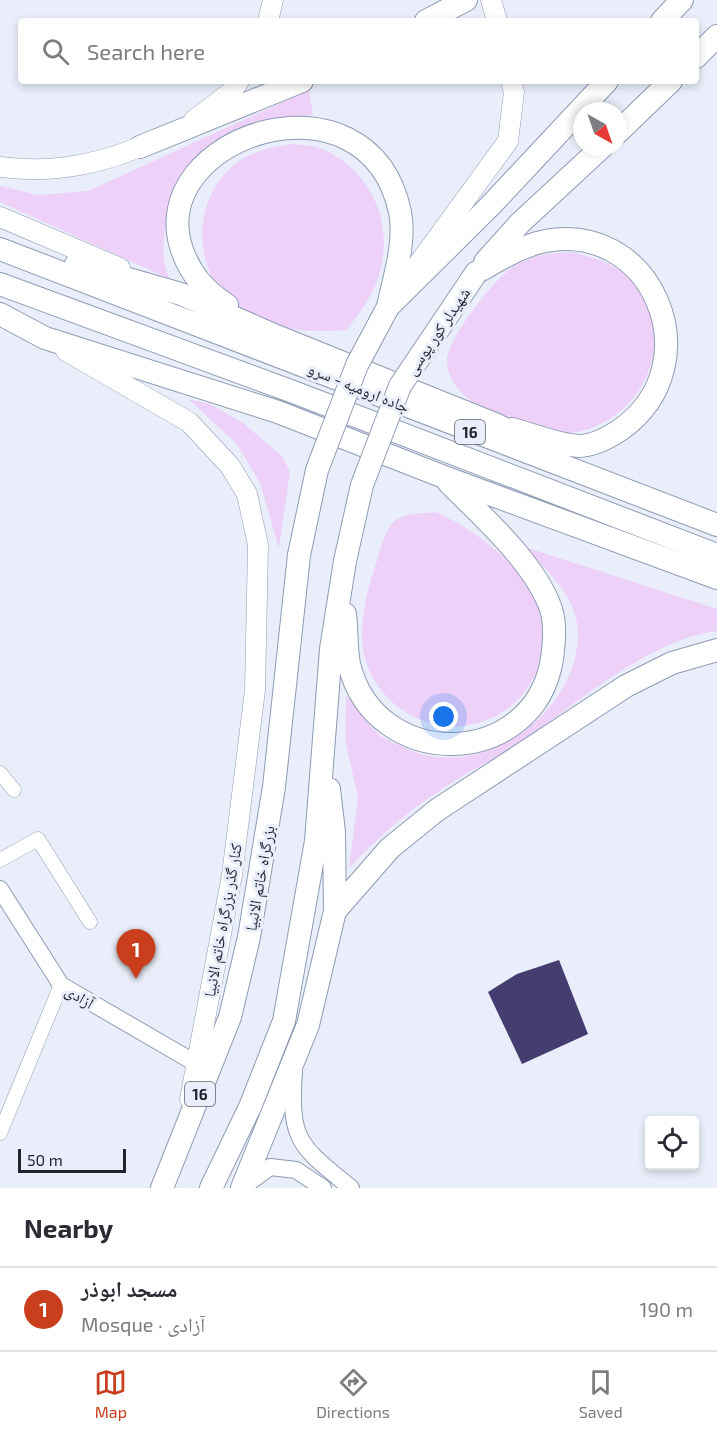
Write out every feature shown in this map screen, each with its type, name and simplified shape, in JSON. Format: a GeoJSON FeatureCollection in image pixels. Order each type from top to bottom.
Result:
{"type":"FeatureCollection","features":[{"type":"Feature","properties":{"kind":"highway"},"geometry":{"type":"LineString","coordinates":[[432,18],[466,0]]}},
{"type":"Feature","properties":{"kind":"highway"},"geometry":{"type":"LineString","coordinates":[[665,18],[682,0]]}},
{"type":"Feature","properties":{"kind":"highway"},"geometry":{"type":"LineString","coordinates":[[699,54],[717,36]]}},
{"type":"Feature","properties":{"kind":"highway"},"geometry":{"type":"LineString","coordinates":[[140,147],[296,84]]}},
{"type":"Feature","properties":{"kind":"highway"},"geometry":{"type":"LineString","coordinates":[[388,307],[491,205],[604,84]]}},
{"type":"Feature","properties":{"kind":"highway"},"geometry":{"type":"LineString","coordinates":[[627,123],[668,84]]}},
{"type":"Feature","properties":{"kind":"highway"},"geometry":{"type":"LineString","coordinates":[[276,336],[207,292],[187,265],[176,231],[185,192],[202,167],[237,141],[265,130],[303,126],[337,133],[367,151],[379,167],[391,188],[400,214],[400,250],[388,307]]}},
{"type":"Feature","properties":{"kind":"highway","name":"شهیدلر کور پوسی"},"geometry":{"type":"LineString","coordinates":[[343,586],[345,561],[362,485],[400,386],[476,273],[520,223],[592,156]]}},
{"type":"Feature","properties":{"kind":"highway"},"geometry":{"type":"LineString","coordinates":[[476,273],[538,243],[574,239],[611,250],[637,268],[654,294],[667,330],[665,366],[658,386],[636,419],[606,439],[578,446],[497,425]]}},
{"type":"Feature","properties":{"kind":"highway"},"geometry":{"type":"LineString","coordinates":[[0,243],[181,294],[276,336],[497,425],[627,491]]}},
{"type":"Feature","properties":{"kind":"highway","name":"جاده ارومیه - سرو"},"geometry":{"type":"LineString","coordinates":[[0,249],[717,525]]}},
{"type":"Feature","properties":{"kind":"highway","name":"جاده ارومیه - سرو"},"geometry":{"type":"LineString","coordinates":[[0,284],[296,393],[717,555]]}},
{"type":"Feature","properties":{"kind":"highway","name":"بزرگراه خاتم الانبیا"},"geometry":{"type":"LineString","coordinates":[[163,1182],[230,1017],[249,936],[274,787],[299,555],[317,470],[357,365],[388,307]]}},
{"type":"Feature","properties":{"kind":"highway"},"geometry":{"type":"LineString","coordinates":[[0,314],[45,338],[278,412],[444,477],[717,578]]}},
{"type":"Feature","properties":{"kind":"highway"},"geometry":{"type":"LineString","coordinates":[[343,586],[350,664],[360,690],[375,714],[404,735],[435,744],[461,745],[493,737],[530,709],[549,677],[555,642],[551,610],[534,578],[496,531],[444,477]]}},
{"type":"Feature","properties":{"kind":"highway"},"geometry":{"type":"LineString","coordinates":[[211,1188],[250,1107],[284,1021],[316,841],[331,649],[343,586]]}},
{"type":"Feature","properties":{"kind":"highway"},"geometry":{"type":"LineString","coordinates":[[335,911],[390,848],[437,810],[626,686],[672,663],[717,650]]}},
{"type":"Feature","properties":{"kind":"highway"},"geometry":{"type":"LineString","coordinates":[[242,1187],[295,1062],[308,1025],[335,911],[334,832],[323,732]]}},
{"type":"Feature","properties":{"kind":"main road"},"geometry":{"type":"LineString","coordinates":[[269,18],[273,0]]}},
{"type":"Feature","properties":{"kind":"main road"},"geometry":{"type":"LineString","coordinates":[[491,0],[496,18]]}},
{"type":"Feature","properties":{"kind":"main road"},"geometry":{"type":"LineString","coordinates":[[0,167],[67,169],[140,147],[195,119],[231,92],[237,84]]}},
{"type":"Feature","properties":{"kind":"main road"},"geometry":{"type":"LineString","coordinates":[[388,307],[508,141],[514,92],[512,84]]}},
{"type":"Feature","properties":{"kind":"main road"},"geometry":{"type":"LineString","coordinates":[[0,217],[181,294]]}},
{"type":"Feature","properties":{"kind":"main road","name":"کنار گذر بزرگراه خاتم الانبیا"},"geometry":{"type":"LineString","coordinates":[[0,324],[45,338],[189,422],[230,466],[247,494],[258,545],[255,690],[232,875],[179,1147]]}},
{"type":"Feature","properties":{"kind":"street"},"geometry":{"type":"LineString","coordinates":[[0,772],[14,790]]}},
{"type":"Feature","properties":{"kind":"street"},"geometry":{"type":"LineString","coordinates":[[0,860],[38,839],[90,922]]}},
{"type":"Feature","properties":{"kind":"street","name":"آزادی"},"geometry":{"type":"LineString","coordinates":[[0,889],[61,985],[197,1064]]}},
{"type":"Feature","properties":{"kind":"street"},"geometry":{"type":"LineString","coordinates":[[1,1126],[61,985]]}},
{"type":"Feature","properties":{"kind":"street"},"geometry":{"type":"LineString","coordinates":[[295,1062],[292,1106],[294,1126],[308,1153],[351,1188]]}},
{"type":"Feature","properties":{"kind":"street"},"geometry":{"type":"LineString","coordinates":[[242,1187],[270,1167],[296,1170],[322,1188]]}},
{"type":"Feature","properties":{"kind":"shaded area"},"geometry":{"type":"Polygon","coordinates":[[[309,90],[313,115],[261,124],[219,138],[203,150],[188,166],[177,187],[165,231],[163,248],[170,279],[0,202],[0,186],[38,195],[88,191],[309,90]]]}},
{"type":"Feature","properties":{"kind":"shaded area"},"geometry":{"type":"Polygon","coordinates":[[[291,144],[322,149],[339,158],[354,170],[366,184],[375,200],[381,218],[384,236],[379,275],[361,311],[347,330],[297,330],[273,325],[249,316],[230,302],[216,285],[207,265],[203,243],[203,221],[209,200],[219,181],[235,164],[248,156],[291,144]]]}},
{"type":"Feature","properties":{"kind":"shaded area"},"geometry":{"type":"Polygon","coordinates":[[[572,252],[607,263],[625,275],[643,297],[653,321],[654,346],[649,370],[638,392],[621,411],[599,425],[573,433],[558,433],[515,422],[473,402],[452,381],[447,359],[464,322],[507,271],[536,256],[572,252]]]}},
{"type":"Feature","properties":{"kind":"shaded area"},"geometry":{"type":"Polygon","coordinates":[[[188,399],[210,404],[243,423],[283,457],[290,472],[279,548],[260,483],[237,444],[188,399]]]}},
{"type":"Feature","properties":{"kind":"shaded area"},"geometry":{"type":"Polygon","coordinates":[[[436,512],[458,523],[501,555],[520,575],[534,597],[543,620],[544,645],[537,671],[530,684],[511,706],[479,723],[459,726],[439,725],[419,719],[401,709],[386,696],[374,679],[365,659],[362,635],[367,596],[386,533],[396,520],[405,516],[436,512]]]}},
{"type":"Feature","properties":{"kind":"shaded area"},"geometry":{"type":"Polygon","coordinates":[[[522,546],[717,609],[717,631],[666,646],[614,675],[513,747],[428,798],[387,831],[349,868],[358,798],[345,739],[346,695],[377,733],[384,738],[427,755],[452,758],[476,754],[500,746],[521,733],[540,717],[556,698],[569,676],[578,641],[573,607],[554,579],[522,546]]]}},
{"type":"Feature","properties":{"kind":"building"},"geometry":{"type":"Polygon","coordinates":[[[559,960],[588,1034],[522,1064],[488,992],[517,974],[559,960]]]}},
{"type":"Feature","properties":{"kind":"place","name":"مسجد ابوذر"},"geometry":{"type":"Point","coordinates":[136,979]}}]}
